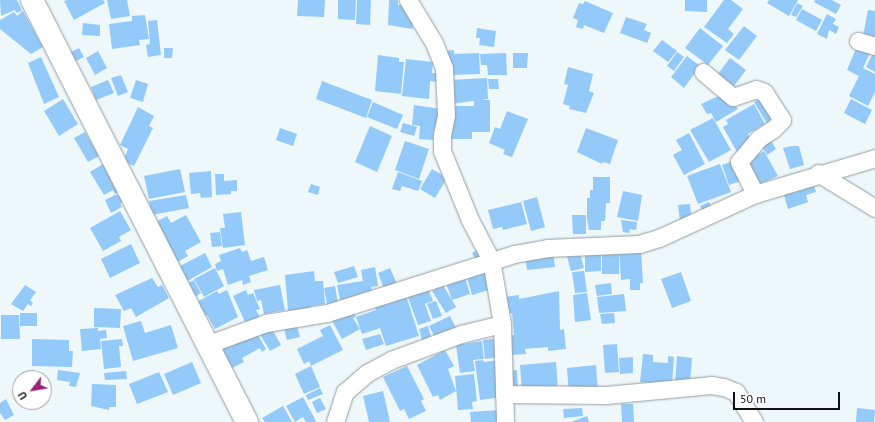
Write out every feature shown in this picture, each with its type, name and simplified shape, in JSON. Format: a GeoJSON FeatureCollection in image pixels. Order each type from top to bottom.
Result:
{"type":"FeatureCollection","features":[{"type":"Feature","properties":{"kind":"main road"},"geometry":{"type":"LineString","coordinates":[[32,0],[206,345],[247,422]]}},
{"type":"Feature","properties":{"kind":"street"},"geometry":{"type":"LineString","coordinates":[[408,0],[434,43],[444,68],[446,115],[442,135],[442,151],[467,214],[491,260],[502,324],[505,422]]}},
{"type":"Feature","properties":{"kind":"street"},"geometry":{"type":"LineString","coordinates":[[858,41],[875,46]]}},
{"type":"Feature","properties":{"kind":"street"},"geometry":{"type":"LineString","coordinates":[[703,72],[733,97],[756,89],[764,92],[782,120],[773,129],[759,138],[739,162],[755,194]]}},
{"type":"Feature","properties":{"kind":"street"},"geometry":{"type":"LineString","coordinates":[[206,345],[266,323],[327,313],[491,260],[547,248],[639,244],[659,238],[755,194],[818,173],[875,158]]}},
{"type":"Feature","properties":{"kind":"street"},"geometry":{"type":"LineString","coordinates":[[818,173],[875,208]]}},
{"type":"Feature","properties":{"kind":"street"},"geometry":{"type":"LineString","coordinates":[[335,422],[345,392],[367,373],[391,360],[461,334],[502,324]]}},
{"type":"Feature","properties":{"kind":"street"},"geometry":{"type":"LineString","coordinates":[[504,394],[606,395],[711,385],[724,387],[736,392],[754,422]]}},
{"type":"Feature","properties":{"kind":"building"},"geometry":{"type":"Polygon","coordinates":[[[0,0],[17,0],[22,11],[16,13],[15,10],[1,16],[0,0]]]}},
{"type":"Feature","properties":{"kind":"building"},"geometry":{"type":"Polygon","coordinates":[[[103,0],[105,3],[74,20],[64,1],[103,0]]]}},
{"type":"Feature","properties":{"kind":"building"},"geometry":{"type":"Polygon","coordinates":[[[107,0],[127,0],[130,16],[111,19],[107,0]]]}},
{"type":"Feature","properties":{"kind":"building"},"geometry":{"type":"Polygon","coordinates":[[[298,0],[325,0],[324,17],[297,16],[298,0]]]}},
{"type":"Feature","properties":{"kind":"building"},"geometry":{"type":"Polygon","coordinates":[[[338,0],[356,0],[355,20],[338,19],[338,0]]]}},
{"type":"Feature","properties":{"kind":"building"},"geometry":{"type":"Polygon","coordinates":[[[357,0],[371,0],[370,25],[356,24],[357,0]]]}},
{"type":"Feature","properties":{"kind":"building"},"geometry":{"type":"Polygon","coordinates":[[[389,0],[398,0],[398,5],[410,5],[413,29],[388,25],[389,0]]]}},
{"type":"Feature","properties":{"kind":"building"},"geometry":{"type":"Polygon","coordinates":[[[685,0],[707,0],[707,12],[685,11],[685,0]]]}},
{"type":"Feature","properties":{"kind":"building"},"geometry":{"type":"Polygon","coordinates":[[[724,0],[731,0],[743,9],[728,29],[734,34],[727,43],[704,27],[724,0]]]}},
{"type":"Feature","properties":{"kind":"building"},"geometry":{"type":"Polygon","coordinates":[[[769,0],[798,0],[789,16],[767,3],[769,0]]]}},
{"type":"Feature","properties":{"kind":"building"},"geometry":{"type":"Polygon","coordinates":[[[815,0],[832,0],[841,5],[836,14],[814,2],[815,0]]]}},
{"type":"Feature","properties":{"kind":"building"},"geometry":{"type":"Polygon","coordinates":[[[585,1],[613,13],[604,33],[584,25],[583,29],[576,27],[578,20],[573,18],[579,3],[583,4],[585,1]]]}},
{"type":"Feature","properties":{"kind":"building"},"geometry":{"type":"Polygon","coordinates":[[[797,3],[803,6],[796,17],[791,15],[797,3]]]}},
{"type":"Feature","properties":{"kind":"building"},"geometry":{"type":"Polygon","coordinates":[[[802,9],[822,20],[816,31],[796,20],[802,9]]]}},
{"type":"Feature","properties":{"kind":"building"},"geometry":{"type":"Polygon","coordinates":[[[868,10],[875,11],[875,41],[863,36],[868,10]]]}},
{"type":"Feature","properties":{"kind":"building"},"geometry":{"type":"Polygon","coordinates":[[[23,11],[43,47],[31,54],[0,29],[0,20],[14,12],[17,16],[23,11]]]}},
{"type":"Feature","properties":{"kind":"building"},"geometry":{"type":"Polygon","coordinates":[[[827,14],[836,19],[833,24],[839,27],[836,34],[829,30],[827,39],[817,34],[827,14]]]}},
{"type":"Feature","properties":{"kind":"building"},"geometry":{"type":"Polygon","coordinates":[[[145,15],[149,39],[139,40],[140,45],[112,49],[109,24],[132,21],[132,16],[145,15]]]}},
{"type":"Feature","properties":{"kind":"building"},"geometry":{"type":"Polygon","coordinates":[[[626,17],[647,24],[644,30],[651,33],[647,43],[620,33],[626,17]]]}},
{"type":"Feature","properties":{"kind":"building"},"geometry":{"type":"Polygon","coordinates":[[[157,20],[161,55],[148,57],[146,45],[150,44],[148,21],[157,20]]]}},
{"type":"Feature","properties":{"kind":"building"},"geometry":{"type":"Polygon","coordinates":[[[83,23],[100,25],[100,36],[82,35],[83,23]]]}},
{"type":"Feature","properties":{"kind":"building"},"geometry":{"type":"Polygon","coordinates":[[[744,26],[757,36],[739,60],[725,50],[744,26]]]}},
{"type":"Feature","properties":{"kind":"building"},"geometry":{"type":"Polygon","coordinates":[[[477,28],[496,31],[494,47],[479,45],[480,38],[476,38],[477,28]]]}},
{"type":"Feature","properties":{"kind":"building"},"geometry":{"type":"Polygon","coordinates":[[[700,28],[723,46],[708,65],[685,48],[700,28]]]}},
{"type":"Feature","properties":{"kind":"building"},"geometry":{"type":"Polygon","coordinates":[[[662,40],[677,51],[668,62],[653,51],[662,40]]]}},
{"type":"Feature","properties":{"kind":"building"},"geometry":{"type":"Polygon","coordinates":[[[857,46],[870,53],[863,68],[875,74],[875,92],[868,106],[849,96],[859,76],[847,70],[857,46]]]}},
{"type":"Feature","properties":{"kind":"building"},"geometry":{"type":"Polygon","coordinates":[[[79,48],[84,57],[72,63],[67,54],[79,48]]]}},
{"type":"Feature","properties":{"kind":"building"},"geometry":{"type":"Polygon","coordinates":[[[164,48],[173,48],[172,58],[164,58],[164,48]]]}},
{"type":"Feature","properties":{"kind":"building"},"geometry":{"type":"Polygon","coordinates":[[[875,49],[875,72],[866,67],[875,49]]]}},
{"type":"Feature","properties":{"kind":"building"},"geometry":{"type":"Polygon","coordinates":[[[454,50],[454,54],[479,53],[480,74],[452,75],[451,61],[444,61],[444,51],[454,50]]]}},
{"type":"Feature","properties":{"kind":"building"},"geometry":{"type":"Polygon","coordinates":[[[98,51],[107,68],[95,75],[86,58],[98,51]]]}},
{"type":"Feature","properties":{"kind":"building"},"geometry":{"type":"Polygon","coordinates":[[[677,52],[684,57],[674,71],[667,66],[677,52]]]}},
{"type":"Feature","properties":{"kind":"building"},"geometry":{"type":"Polygon","coordinates":[[[506,53],[507,75],[488,75],[487,65],[481,65],[480,54],[506,53]]]}},
{"type":"Feature","properties":{"kind":"building"},"geometry":{"type":"Polygon","coordinates":[[[513,53],[528,53],[527,68],[513,68],[513,53]]]}},
{"type":"Feature","properties":{"kind":"building"},"geometry":{"type":"Polygon","coordinates":[[[378,55],[399,58],[399,62],[404,62],[401,94],[375,91],[378,55]]]}},
{"type":"Feature","properties":{"kind":"building"},"geometry":{"type":"Polygon","coordinates":[[[687,56],[700,66],[684,88],[671,77],[687,56]]]}},
{"type":"Feature","properties":{"kind":"building"},"geometry":{"type":"Polygon","coordinates":[[[41,57],[59,97],[44,104],[28,63],[41,57]]]}},
{"type":"Feature","properties":{"kind":"building"},"geometry":{"type":"Polygon","coordinates":[[[730,58],[746,70],[731,90],[715,78],[730,58]]]}},
{"type":"Feature","properties":{"kind":"building"},"geometry":{"type":"Polygon","coordinates":[[[406,59],[433,62],[432,73],[437,73],[436,82],[430,81],[429,99],[402,96],[406,59]]]}},
{"type":"Feature","properties":{"kind":"building"},"geometry":{"type":"Polygon","coordinates":[[[568,67],[593,74],[589,91],[594,93],[586,113],[569,109],[570,106],[563,104],[568,85],[564,84],[568,67]]]}},
{"type":"Feature","properties":{"kind":"building"},"geometry":{"type":"Polygon","coordinates":[[[121,75],[128,92],[118,96],[111,78],[121,75]]]}},
{"type":"Feature","properties":{"kind":"building"},"geometry":{"type":"Polygon","coordinates":[[[487,78],[488,99],[451,104],[450,80],[487,78]]]}},
{"type":"Feature","properties":{"kind":"building"},"geometry":{"type":"Polygon","coordinates":[[[488,79],[498,79],[499,89],[489,89],[488,79]]]}},
{"type":"Feature","properties":{"kind":"building"},"geometry":{"type":"Polygon","coordinates":[[[108,80],[114,93],[96,100],[91,87],[108,80]]]}},
{"type":"Feature","properties":{"kind":"building"},"geometry":{"type":"Polygon","coordinates":[[[136,80],[148,84],[143,102],[130,98],[136,80]]]}},
{"type":"Feature","properties":{"kind":"building"},"geometry":{"type":"Polygon","coordinates":[[[322,81],[372,100],[366,118],[316,99],[322,81]]]}},
{"type":"Feature","properties":{"kind":"building"},"geometry":{"type":"Polygon","coordinates":[[[725,93],[738,109],[716,122],[711,113],[707,114],[701,104],[725,93]]]}},
{"type":"Feature","properties":{"kind":"building"},"geometry":{"type":"Polygon","coordinates":[[[765,96],[776,119],[767,124],[754,102],[765,96]]]}},
{"type":"Feature","properties":{"kind":"building"},"geometry":{"type":"Polygon","coordinates":[[[63,99],[78,124],[59,136],[44,111],[63,99]]]}},
{"type":"Feature","properties":{"kind":"building"},"geometry":{"type":"Polygon","coordinates":[[[851,99],[872,110],[865,124],[844,113],[851,99]]]}},
{"type":"Feature","properties":{"kind":"building"},"geometry":{"type":"Polygon","coordinates":[[[474,100],[490,100],[490,132],[472,132],[472,139],[451,139],[451,106],[474,106],[474,100]]]}},
{"type":"Feature","properties":{"kind":"building"},"geometry":{"type":"Polygon","coordinates":[[[373,102],[403,115],[397,129],[367,117],[373,102]]]}},
{"type":"Feature","properties":{"kind":"building"},"geometry":{"type":"Polygon","coordinates":[[[754,104],[765,124],[748,134],[753,144],[737,152],[723,127],[728,124],[726,120],[754,104]]]}},
{"type":"Feature","properties":{"kind":"building"},"geometry":{"type":"Polygon","coordinates":[[[414,105],[441,109],[439,129],[434,128],[433,140],[419,139],[420,126],[412,125],[414,105]]]}},
{"type":"Feature","properties":{"kind":"building"},"geometry":{"type":"Polygon","coordinates":[[[138,107],[154,116],[149,126],[153,128],[134,166],[123,161],[128,149],[120,145],[138,107]]]}},
{"type":"Feature","properties":{"kind":"building"},"geometry":{"type":"Polygon","coordinates":[[[507,111],[528,119],[512,157],[503,154],[505,150],[489,143],[495,127],[500,129],[507,111]]]}},
{"type":"Feature","properties":{"kind":"building"},"geometry":{"type":"Polygon","coordinates":[[[713,118],[731,150],[709,162],[690,130],[713,118]]]}},
{"type":"Feature","properties":{"kind":"building"},"geometry":{"type":"Polygon","coordinates":[[[403,123],[417,127],[414,136],[400,132],[403,123]]]}},
{"type":"Feature","properties":{"kind":"building"},"geometry":{"type":"Polygon","coordinates":[[[370,126],[392,136],[377,172],[355,162],[370,126]]]}},
{"type":"Feature","properties":{"kind":"building"},"geometry":{"type":"Polygon","coordinates":[[[280,128],[297,134],[293,146],[276,140],[280,128]]]}},
{"type":"Feature","properties":{"kind":"building"},"geometry":{"type":"Polygon","coordinates":[[[586,128],[618,140],[610,164],[603,162],[602,164],[577,152],[586,128]]]}},
{"type":"Feature","properties":{"kind":"building"},"geometry":{"type":"Polygon","coordinates":[[[85,132],[99,156],[88,162],[74,138],[85,132]]]}},
{"type":"Feature","properties":{"kind":"building"},"geometry":{"type":"Polygon","coordinates":[[[689,133],[705,164],[684,175],[673,155],[682,150],[676,140],[689,133]]]}},
{"type":"Feature","properties":{"kind":"building"},"geometry":{"type":"Polygon","coordinates":[[[768,136],[776,149],[767,155],[759,141],[768,136]]]}},
{"type":"Feature","properties":{"kind":"building"},"geometry":{"type":"Polygon","coordinates":[[[405,141],[429,149],[419,179],[395,170],[405,141]]]}},
{"type":"Feature","properties":{"kind":"building"},"geometry":{"type":"Polygon","coordinates":[[[799,146],[804,165],[790,169],[783,148],[799,146]]]}},
{"type":"Feature","properties":{"kind":"building"},"geometry":{"type":"Polygon","coordinates":[[[764,151],[778,176],[753,187],[740,164],[764,151]]]}},
{"type":"Feature","properties":{"kind":"building"},"geometry":{"type":"Polygon","coordinates":[[[733,161],[741,181],[729,185],[722,165],[733,161]]]}},
{"type":"Feature","properties":{"kind":"building"},"geometry":{"type":"Polygon","coordinates":[[[103,164],[119,192],[115,194],[113,190],[104,195],[90,172],[103,164]]]}},
{"type":"Feature","properties":{"kind":"building"},"geometry":{"type":"Polygon","coordinates":[[[720,164],[731,192],[698,204],[687,176],[720,164]]]}},
{"type":"Feature","properties":{"kind":"building"},"geometry":{"type":"Polygon","coordinates":[[[180,169],[185,192],[149,199],[144,176],[180,169]]]}},
{"type":"Feature","properties":{"kind":"building"},"geometry":{"type":"Polygon","coordinates":[[[432,169],[447,178],[435,198],[420,189],[432,169]]]}},
{"type":"Feature","properties":{"kind":"building"},"geometry":{"type":"Polygon","coordinates":[[[211,171],[212,197],[201,198],[200,193],[191,194],[189,173],[211,171]]]}},
{"type":"Feature","properties":{"kind":"building"},"geometry":{"type":"Polygon","coordinates":[[[398,172],[422,181],[418,191],[402,186],[400,191],[392,189],[398,172]]]}},
{"type":"Feature","properties":{"kind":"building"},"geometry":{"type":"Polygon","coordinates":[[[215,174],[224,174],[224,181],[237,180],[237,191],[231,191],[231,194],[216,195],[215,174]]]}},
{"type":"Feature","properties":{"kind":"building"},"geometry":{"type":"Polygon","coordinates":[[[593,177],[610,177],[610,203],[606,203],[605,221],[601,221],[601,230],[589,230],[587,219],[587,198],[590,198],[590,190],[593,190],[593,177]]]}},
{"type":"Feature","properties":{"kind":"building"},"geometry":{"type":"Polygon","coordinates":[[[812,179],[816,192],[806,195],[808,202],[788,209],[782,189],[812,179]]]}},
{"type":"Feature","properties":{"kind":"building"},"geometry":{"type":"Polygon","coordinates":[[[311,184],[320,187],[318,195],[308,192],[311,184]]]}},
{"type":"Feature","properties":{"kind":"building"},"geometry":{"type":"Polygon","coordinates":[[[623,191],[642,195],[638,221],[617,217],[623,191]]]}},
{"type":"Feature","properties":{"kind":"building"},"geometry":{"type":"Polygon","coordinates":[[[115,195],[119,195],[123,202],[120,204],[122,207],[111,213],[105,200],[115,195]]]}},
{"type":"Feature","properties":{"kind":"building"},"geometry":{"type":"Polygon","coordinates":[[[186,195],[189,208],[152,215],[149,201],[186,195]]]}},
{"type":"Feature","properties":{"kind":"building"},"geometry":{"type":"Polygon","coordinates":[[[537,197],[545,227],[531,231],[523,201],[537,197]]]}},
{"type":"Feature","properties":{"kind":"building"},"geometry":{"type":"Polygon","coordinates":[[[521,202],[527,224],[503,230],[502,227],[493,229],[488,210],[521,202]]]}},
{"type":"Feature","properties":{"kind":"building"},"geometry":{"type":"Polygon","coordinates":[[[709,202],[712,208],[703,212],[700,206],[709,202]]]}},
{"type":"Feature","properties":{"kind":"building"},"geometry":{"type":"Polygon","coordinates":[[[690,204],[692,221],[680,222],[678,205],[690,204]]]}},
{"type":"Feature","properties":{"kind":"building"},"geometry":{"type":"Polygon","coordinates":[[[120,211],[131,230],[119,237],[121,241],[103,251],[90,228],[120,211]]]}},
{"type":"Feature","properties":{"kind":"building"},"geometry":{"type":"Polygon","coordinates":[[[241,212],[245,245],[223,248],[220,228],[225,228],[223,214],[241,212]]]}},
{"type":"Feature","properties":{"kind":"building"},"geometry":{"type":"Polygon","coordinates":[[[186,215],[201,242],[185,251],[188,256],[172,265],[150,225],[167,216],[171,223],[186,215]]]}},
{"type":"Feature","properties":{"kind":"building"},"geometry":{"type":"Polygon","coordinates":[[[572,215],[586,215],[586,234],[573,234],[572,215]]]}},
{"type":"Feature","properties":{"kind":"building"},"geometry":{"type":"Polygon","coordinates":[[[621,220],[637,222],[636,230],[630,229],[629,233],[623,232],[621,220]]]}},
{"type":"Feature","properties":{"kind":"building"},"geometry":{"type":"Polygon","coordinates":[[[220,232],[222,246],[212,247],[210,233],[220,232]]]}},
{"type":"Feature","properties":{"kind":"building"},"geometry":{"type":"Polygon","coordinates":[[[131,244],[140,263],[110,278],[101,259],[131,244]]]}},
{"type":"Feature","properties":{"kind":"building"},"geometry":{"type":"Polygon","coordinates":[[[240,248],[242,252],[247,250],[251,261],[264,257],[268,270],[249,276],[251,282],[243,285],[242,280],[228,285],[223,269],[217,271],[215,264],[221,261],[219,255],[240,248]]]}},
{"type":"Feature","properties":{"kind":"building"},"geometry":{"type":"Polygon","coordinates":[[[478,249],[482,256],[476,260],[472,253],[478,249]]]}},
{"type":"Feature","properties":{"kind":"building"},"geometry":{"type":"Polygon","coordinates":[[[579,250],[584,268],[571,271],[566,253],[579,250]]]}},
{"type":"Feature","properties":{"kind":"building"},"geometry":{"type":"Polygon","coordinates":[[[641,250],[643,283],[640,283],[640,290],[630,290],[630,279],[621,280],[619,251],[641,250]]]}},
{"type":"Feature","properties":{"kind":"building"},"geometry":{"type":"Polygon","coordinates":[[[553,252],[555,267],[527,270],[525,255],[553,252]]]}},
{"type":"Feature","properties":{"kind":"building"},"geometry":{"type":"Polygon","coordinates":[[[585,252],[601,252],[601,271],[585,272],[585,252]]]}},
{"type":"Feature","properties":{"kind":"building"},"geometry":{"type":"Polygon","coordinates":[[[602,252],[619,252],[619,274],[602,274],[602,252]]]}},
{"type":"Feature","properties":{"kind":"building"},"geometry":{"type":"Polygon","coordinates":[[[205,253],[212,267],[184,283],[176,268],[205,253]]]}},
{"type":"Feature","properties":{"kind":"building"},"geometry":{"type":"Polygon","coordinates":[[[485,265],[492,289],[472,295],[465,271],[485,265]]]}},
{"type":"Feature","properties":{"kind":"building"},"geometry":{"type":"Polygon","coordinates":[[[354,266],[358,277],[338,283],[334,272],[354,266]]]}},
{"type":"Feature","properties":{"kind":"building"},"geometry":{"type":"Polygon","coordinates":[[[375,267],[378,286],[371,287],[372,292],[340,300],[337,285],[363,281],[361,270],[375,267]]]}},
{"type":"Feature","properties":{"kind":"building"},"geometry":{"type":"Polygon","coordinates":[[[215,268],[224,286],[204,297],[194,279],[215,268]]]}},
{"type":"Feature","properties":{"kind":"building"},"geometry":{"type":"Polygon","coordinates":[[[390,268],[397,284],[384,289],[378,273],[390,268]]]}},
{"type":"Feature","properties":{"kind":"building"},"geometry":{"type":"Polygon","coordinates":[[[314,271],[315,281],[323,281],[325,304],[311,306],[312,309],[288,311],[285,275],[314,271]]]}},
{"type":"Feature","properties":{"kind":"building"},"geometry":{"type":"Polygon","coordinates":[[[584,271],[587,292],[575,293],[572,272],[584,271]]]}},
{"type":"Feature","properties":{"kind":"building"},"geometry":{"type":"Polygon","coordinates":[[[681,272],[691,301],[672,308],[661,279],[681,272]]]}},
{"type":"Feature","properties":{"kind":"building"},"geometry":{"type":"Polygon","coordinates":[[[464,274],[470,294],[452,300],[445,280],[464,274]]]}},
{"type":"Feature","properties":{"kind":"building"},"geometry":{"type":"Polygon","coordinates":[[[152,278],[158,287],[162,285],[169,298],[136,317],[131,308],[124,311],[115,295],[152,278]]]}},
{"type":"Feature","properties":{"kind":"building"},"geometry":{"type":"Polygon","coordinates":[[[194,280],[201,293],[193,298],[185,285],[194,280]]]}},
{"type":"Feature","properties":{"kind":"building"},"geometry":{"type":"Polygon","coordinates":[[[611,283],[612,294],[597,296],[595,285],[611,283]]]}},
{"type":"Feature","properties":{"kind":"building"},"geometry":{"type":"Polygon","coordinates":[[[25,285],[36,292],[30,300],[33,303],[31,306],[28,304],[23,311],[11,304],[25,285]]]}},
{"type":"Feature","properties":{"kind":"building"},"geometry":{"type":"Polygon","coordinates":[[[280,285],[285,310],[264,314],[261,300],[257,301],[254,290],[280,285]]]}},
{"type":"Feature","properties":{"kind":"building"},"geometry":{"type":"Polygon","coordinates":[[[443,285],[456,307],[446,313],[432,291],[443,285]]]}},
{"type":"Feature","properties":{"kind":"building"},"geometry":{"type":"Polygon","coordinates":[[[335,286],[338,303],[327,304],[324,288],[335,286]]]}},
{"type":"Feature","properties":{"kind":"building"},"geometry":{"type":"Polygon","coordinates":[[[423,286],[425,292],[429,291],[433,301],[425,304],[431,321],[418,325],[406,292],[423,286]]]}},
{"type":"Feature","properties":{"kind":"building"},"geometry":{"type":"Polygon","coordinates":[[[227,290],[238,317],[215,329],[207,315],[202,318],[195,303],[217,291],[219,294],[227,290]]]}},
{"type":"Feature","properties":{"kind":"building"},"geometry":{"type":"Polygon","coordinates":[[[246,290],[248,295],[253,293],[260,309],[256,310],[260,317],[246,324],[233,296],[246,290]]]}},
{"type":"Feature","properties":{"kind":"building"},"geometry":{"type":"Polygon","coordinates":[[[559,291],[560,330],[564,329],[566,349],[548,351],[548,347],[525,349],[526,354],[511,355],[508,336],[514,335],[512,313],[505,314],[503,297],[519,295],[519,299],[559,291]]]}},
{"type":"Feature","properties":{"kind":"building"},"geometry":{"type":"Polygon","coordinates":[[[405,292],[419,336],[386,346],[380,328],[362,334],[356,317],[376,310],[374,302],[405,292]]]}},
{"type":"Feature","properties":{"kind":"building"},"geometry":{"type":"Polygon","coordinates":[[[587,293],[591,320],[575,322],[573,295],[587,293]]]}},
{"type":"Feature","properties":{"kind":"building"},"geometry":{"type":"Polygon","coordinates":[[[624,294],[626,311],[599,313],[597,297],[624,294]]]}},
{"type":"Feature","properties":{"kind":"building"},"geometry":{"type":"Polygon","coordinates":[[[436,301],[442,316],[433,319],[427,304],[436,301]]]}},
{"type":"Feature","properties":{"kind":"building"},"geometry":{"type":"Polygon","coordinates":[[[94,308],[121,309],[120,328],[94,327],[94,308]]]}},
{"type":"Feature","properties":{"kind":"building"},"geometry":{"type":"Polygon","coordinates":[[[353,312],[356,317],[353,318],[360,329],[342,339],[331,319],[353,312]]]}},
{"type":"Feature","properties":{"kind":"building"},"geometry":{"type":"Polygon","coordinates":[[[20,313],[37,313],[37,326],[20,326],[20,313]]]}},
{"type":"Feature","properties":{"kind":"building"},"geometry":{"type":"Polygon","coordinates":[[[614,313],[615,323],[602,324],[600,314],[614,313]]]}},
{"type":"Feature","properties":{"kind":"building"},"geometry":{"type":"Polygon","coordinates":[[[1,315],[19,315],[20,339],[1,339],[1,315]]]}},
{"type":"Feature","properties":{"kind":"building"},"geometry":{"type":"Polygon","coordinates":[[[450,316],[458,332],[437,341],[429,326],[450,316]]]}},
{"type":"Feature","properties":{"kind":"building"},"geometry":{"type":"Polygon","coordinates":[[[141,321],[145,333],[171,325],[178,348],[133,361],[123,326],[141,321]]]}},
{"type":"Feature","properties":{"kind":"building"},"geometry":{"type":"Polygon","coordinates":[[[296,321],[300,337],[287,340],[283,324],[296,321]]]}},
{"type":"Feature","properties":{"kind":"building"},"geometry":{"type":"Polygon","coordinates":[[[269,324],[281,345],[270,351],[258,331],[269,324]]]}},
{"type":"Feature","properties":{"kind":"building"},"geometry":{"type":"Polygon","coordinates":[[[330,325],[343,350],[311,366],[309,361],[304,364],[297,349],[323,336],[320,330],[330,325]]]}},
{"type":"Feature","properties":{"kind":"building"},"geometry":{"type":"Polygon","coordinates":[[[428,326],[433,344],[424,347],[419,329],[428,326]]]}},
{"type":"Feature","properties":{"kind":"building"},"geometry":{"type":"Polygon","coordinates":[[[98,328],[98,331],[106,330],[107,338],[100,339],[101,349],[82,351],[80,329],[98,328]]]}},
{"type":"Feature","properties":{"kind":"building"},"geometry":{"type":"Polygon","coordinates":[[[255,330],[266,349],[262,352],[260,348],[242,358],[244,362],[230,369],[219,349],[255,330]]]}},
{"type":"Feature","properties":{"kind":"building"},"geometry":{"type":"Polygon","coordinates":[[[380,334],[384,344],[366,350],[362,339],[380,334]]]}},
{"type":"Feature","properties":{"kind":"building"},"geometry":{"type":"Polygon","coordinates":[[[499,338],[501,357],[485,359],[483,340],[499,338]]]}},
{"type":"Feature","properties":{"kind":"building"},"geometry":{"type":"Polygon","coordinates":[[[32,339],[69,340],[69,351],[73,351],[72,367],[32,366],[32,339]]]}},
{"type":"Feature","properties":{"kind":"building"},"geometry":{"type":"Polygon","coordinates":[[[122,339],[123,346],[119,346],[121,367],[104,369],[101,341],[122,339]]]}},
{"type":"Feature","properties":{"kind":"building"},"geometry":{"type":"Polygon","coordinates":[[[482,341],[484,359],[473,360],[475,371],[460,373],[456,345],[482,341]]]}},
{"type":"Feature","properties":{"kind":"building"},"geometry":{"type":"Polygon","coordinates":[[[617,344],[619,372],[605,373],[603,345],[617,344]]]}},
{"type":"Feature","properties":{"kind":"building"},"geometry":{"type":"Polygon","coordinates":[[[445,350],[454,366],[448,369],[456,391],[440,400],[438,395],[433,397],[417,365],[445,350]]]}},
{"type":"Feature","properties":{"kind":"building"},"geometry":{"type":"Polygon","coordinates":[[[643,354],[653,355],[653,362],[668,363],[668,356],[674,357],[672,385],[640,382],[643,354]]]}},
{"type":"Feature","properties":{"kind":"building"},"geometry":{"type":"Polygon","coordinates":[[[677,356],[692,358],[690,384],[675,383],[677,356]]]}},
{"type":"Feature","properties":{"kind":"building"},"geometry":{"type":"Polygon","coordinates":[[[633,357],[633,373],[620,374],[619,358],[633,357]]]}},
{"type":"Feature","properties":{"kind":"building"},"geometry":{"type":"Polygon","coordinates":[[[483,360],[484,362],[499,360],[502,397],[480,400],[475,361],[483,360]]]}},
{"type":"Feature","properties":{"kind":"building"},"geometry":{"type":"Polygon","coordinates":[[[192,362],[201,383],[173,395],[164,374],[192,362]]]}},
{"type":"Feature","properties":{"kind":"building"},"geometry":{"type":"Polygon","coordinates":[[[556,362],[558,390],[522,392],[520,365],[556,362]]]}},
{"type":"Feature","properties":{"kind":"building"},"geometry":{"type":"Polygon","coordinates":[[[596,365],[598,392],[569,394],[567,368],[596,365]]]}},
{"type":"Feature","properties":{"kind":"building"},"geometry":{"type":"Polygon","coordinates":[[[311,366],[320,387],[304,394],[295,374],[311,366]]]}},
{"type":"Feature","properties":{"kind":"building"},"geometry":{"type":"Polygon","coordinates":[[[407,366],[424,399],[421,401],[426,411],[409,419],[404,409],[400,411],[383,377],[407,366]]]}},
{"type":"Feature","properties":{"kind":"building"},"geometry":{"type":"Polygon","coordinates":[[[58,370],[80,373],[76,387],[69,386],[70,382],[57,380],[58,370]]]}},
{"type":"Feature","properties":{"kind":"building"},"geometry":{"type":"Polygon","coordinates":[[[517,370],[518,390],[507,391],[506,371],[517,370]]]}},
{"type":"Feature","properties":{"kind":"building"},"geometry":{"type":"Polygon","coordinates":[[[126,371],[127,379],[105,380],[104,373],[126,371]]]}},
{"type":"Feature","properties":{"kind":"building"},"geometry":{"type":"Polygon","coordinates":[[[159,372],[168,392],[137,404],[129,384],[159,372]]]}},
{"type":"Feature","properties":{"kind":"building"},"geometry":{"type":"Polygon","coordinates":[[[474,374],[477,401],[472,402],[473,409],[458,410],[455,376],[474,374]]]}},
{"type":"Feature","properties":{"kind":"building"},"geometry":{"type":"Polygon","coordinates":[[[92,384],[116,385],[116,407],[109,407],[109,410],[91,406],[92,384]]]}},
{"type":"Feature","properties":{"kind":"building"},"geometry":{"type":"Polygon","coordinates":[[[320,388],[323,394],[308,400],[306,395],[320,388]]]}},
{"type":"Feature","properties":{"kind":"building"},"geometry":{"type":"Polygon","coordinates":[[[383,391],[390,422],[369,422],[363,396],[383,391]]]}},
{"type":"Feature","properties":{"kind":"building"},"geometry":{"type":"Polygon","coordinates":[[[303,397],[316,421],[314,422],[306,422],[303,417],[295,422],[286,406],[303,397]]]}},
{"type":"Feature","properties":{"kind":"building"},"geometry":{"type":"Polygon","coordinates":[[[320,398],[326,409],[317,413],[312,402],[320,398]]]}},
{"type":"Feature","properties":{"kind":"building"},"geometry":{"type":"Polygon","coordinates":[[[6,399],[14,415],[5,420],[0,413],[0,403],[6,399]]]}},
{"type":"Feature","properties":{"kind":"building"},"geometry":{"type":"Polygon","coordinates":[[[621,404],[633,404],[634,422],[622,422],[621,404]]]}},
{"type":"Feature","properties":{"kind":"building"},"geometry":{"type":"Polygon","coordinates":[[[283,406],[292,422],[265,422],[262,418],[283,406]]]}},
{"type":"Feature","properties":{"kind":"building"},"geometry":{"type":"Polygon","coordinates":[[[582,408],[583,416],[564,418],[563,409],[582,408]]]}},
{"type":"Feature","properties":{"kind":"building"},"geometry":{"type":"Polygon","coordinates":[[[857,408],[875,410],[874,422],[856,422],[857,408]]]}},
{"type":"Feature","properties":{"kind":"building"},"geometry":{"type":"Polygon","coordinates":[[[499,410],[500,422],[471,422],[470,412],[499,410]]]}},
{"type":"Feature","properties":{"kind":"building"},"geometry":{"type":"Polygon","coordinates":[[[587,416],[589,422],[571,422],[587,416]]]}}]}
